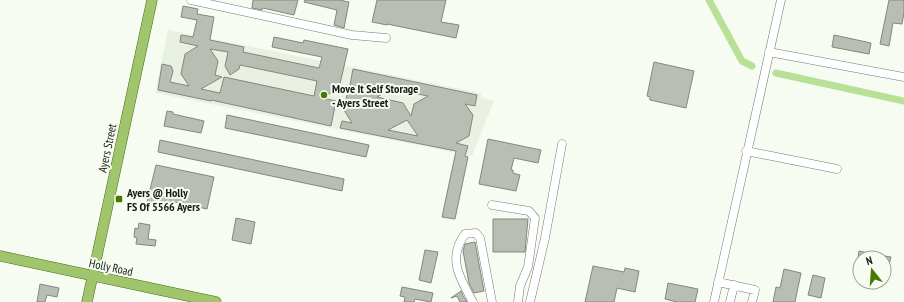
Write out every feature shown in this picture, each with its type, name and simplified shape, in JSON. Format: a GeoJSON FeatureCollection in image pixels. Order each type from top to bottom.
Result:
{"type":"FeatureCollection","features":[{"type":"Feature","properties":{"kind":"main road","name":"Ayers Street"},"geometry":{"type":"LineString","coordinates":[[86,302],[152,0]]}},
{"type":"Feature","properties":{"kind":"main road","name":"Holly Road"},"geometry":{"type":"LineString","coordinates":[[0,256],[216,302]]}},
{"type":"Feature","properties":{"kind":"lane"},"geometry":{"type":"LineString","coordinates":[[191,0],[352,35],[386,38]]}},
{"type":"Feature","properties":{"kind":"lane"},"geometry":{"type":"LineString","coordinates":[[714,302],[746,151],[781,0]]}},
{"type":"Feature","properties":{"kind":"lane"},"geometry":{"type":"LineString","coordinates":[[769,52],[904,77]]}},
{"type":"Feature","properties":{"kind":"lane"},"geometry":{"type":"LineString","coordinates":[[530,302],[545,238],[562,144]]}},
{"type":"Feature","properties":{"kind":"lane"},"geometry":{"type":"LineString","coordinates":[[746,151],[837,169]]}},
{"type":"Feature","properties":{"kind":"lane"},"geometry":{"type":"LineString","coordinates":[[492,205],[529,211],[535,218],[528,267],[520,286],[518,302]]}},
{"type":"Feature","properties":{"kind":"lane"},"geometry":{"type":"LineString","coordinates":[[473,302],[462,284],[457,268],[456,254],[458,243],[465,234],[476,233],[480,238],[492,302]]}},
{"type":"Feature","properties":{"kind":"lane"},"geometry":{"type":"LineString","coordinates":[[718,282],[755,290],[752,302]]}},
{"type":"Feature","properties":{"kind":"lane"},"geometry":{"type":"LineString","coordinates":[[730,302],[734,285]]}},
{"type":"Feature","properties":{"kind":"shaded area","name":"Move It Self Storage - Ayers Street"},"geometry":{"type":"Polygon","coordinates":[[[168,30],[481,93],[481,98],[494,101],[472,156],[155,93],[168,30]]]}},
{"type":"Feature","properties":{"kind":"building"},"geometry":{"type":"Polygon","coordinates":[[[253,0],[298,0],[294,15],[263,8],[262,10],[252,8],[253,0]]]}},
{"type":"Feature","properties":{"kind":"building"},"geometry":{"type":"Polygon","coordinates":[[[305,0],[339,0],[349,2],[344,28],[334,25],[337,10],[304,2],[305,0]]]}},
{"type":"Feature","properties":{"kind":"building"},"geometry":{"type":"Polygon","coordinates":[[[377,0],[446,0],[441,22],[459,25],[456,38],[372,22],[377,0]]]}},
{"type":"Feature","properties":{"kind":"building"},"geometry":{"type":"Polygon","coordinates":[[[889,0],[904,0],[904,13],[902,24],[893,23],[889,46],[880,44],[889,0]]]}},
{"type":"Feature","properties":{"kind":"building"},"geometry":{"type":"Polygon","coordinates":[[[183,6],[198,9],[197,14],[214,17],[210,40],[244,47],[243,52],[319,68],[322,57],[272,47],[274,37],[303,43],[304,40],[348,49],[339,88],[322,98],[336,101],[331,126],[158,90],[162,64],[171,66],[173,71],[170,82],[189,86],[181,74],[185,54],[198,46],[180,42],[181,35],[193,37],[197,20],[181,17],[183,6]],[[210,49],[218,61],[215,75],[222,77],[201,89],[220,93],[224,77],[314,96],[317,81],[240,65],[239,69],[230,75],[225,66],[228,52],[210,49]]]}},
{"type":"Feature","properties":{"kind":"building"},"geometry":{"type":"Polygon","coordinates":[[[834,35],[871,43],[869,54],[832,47],[834,35]]]}},
{"type":"Feature","properties":{"kind":"building"},"geometry":{"type":"Polygon","coordinates":[[[654,62],[694,71],[686,108],[650,100],[650,97],[647,96],[654,62]]]}},
{"type":"Feature","properties":{"kind":"building"},"geometry":{"type":"Polygon","coordinates":[[[353,69],[477,95],[475,106],[465,104],[473,115],[469,136],[456,143],[468,146],[465,156],[468,157],[455,219],[442,217],[456,151],[340,128],[342,121],[352,123],[344,110],[347,95],[363,87],[350,85],[353,69]],[[391,89],[377,97],[403,103],[411,116],[414,104],[428,96],[391,89]],[[407,120],[388,130],[418,136],[407,120]]]}},
{"type":"Feature","properties":{"kind":"building"},"geometry":{"type":"Polygon","coordinates":[[[167,111],[173,112],[173,114],[204,121],[201,133],[164,126],[167,111]]]}},
{"type":"Feature","properties":{"kind":"building"},"geometry":{"type":"Polygon","coordinates":[[[227,115],[369,145],[366,157],[225,128],[227,115]]]}},
{"type":"Feature","properties":{"kind":"building"},"geometry":{"type":"Polygon","coordinates":[[[488,139],[541,150],[538,163],[514,158],[511,170],[513,170],[513,173],[520,175],[516,191],[479,184],[488,139]]]}},
{"type":"Feature","properties":{"kind":"building"},"geometry":{"type":"Polygon","coordinates":[[[160,140],[344,179],[342,191],[158,152],[160,140]]]}},
{"type":"Feature","properties":{"kind":"building"},"geometry":{"type":"Polygon","coordinates":[[[156,165],[214,177],[207,209],[171,201],[169,208],[147,202],[156,165]]]}},
{"type":"Feature","properties":{"kind":"building"},"geometry":{"type":"Polygon","coordinates":[[[236,218],[255,222],[251,244],[232,240],[236,218]]]}},
{"type":"Feature","properties":{"kind":"building"},"geometry":{"type":"Polygon","coordinates":[[[493,219],[528,219],[525,252],[493,252],[493,219]]]}},
{"type":"Feature","properties":{"kind":"building"},"geometry":{"type":"Polygon","coordinates":[[[139,223],[150,225],[148,239],[156,240],[155,246],[136,244],[137,238],[134,237],[135,228],[138,229],[139,223]]]}},
{"type":"Feature","properties":{"kind":"building"},"geometry":{"type":"Polygon","coordinates":[[[475,242],[484,291],[474,293],[469,283],[463,251],[465,244],[475,242]]]}},
{"type":"Feature","properties":{"kind":"building"},"geometry":{"type":"Polygon","coordinates":[[[425,250],[438,252],[431,283],[419,280],[425,250]]]}},
{"type":"Feature","properties":{"kind":"building"},"geometry":{"type":"Polygon","coordinates":[[[593,266],[624,272],[625,268],[639,271],[635,292],[617,288],[614,302],[585,302],[593,266]]]}},
{"type":"Feature","properties":{"kind":"building"},"geometry":{"type":"Polygon","coordinates":[[[784,269],[801,273],[795,302],[773,302],[776,287],[780,288],[784,269]]]}},
{"type":"Feature","properties":{"kind":"building"},"geometry":{"type":"Polygon","coordinates":[[[813,275],[825,278],[821,298],[808,295],[813,275]]]}},
{"type":"Feature","properties":{"kind":"building"},"geometry":{"type":"Polygon","coordinates":[[[668,283],[698,289],[695,302],[677,302],[665,299],[668,283]]]}},
{"type":"Feature","properties":{"kind":"building"},"geometry":{"type":"Polygon","coordinates":[[[40,284],[59,288],[57,297],[47,295],[45,302],[37,302],[40,284]]]}},
{"type":"Feature","properties":{"kind":"building"},"geometry":{"type":"Polygon","coordinates":[[[402,287],[433,293],[431,302],[415,299],[414,302],[404,302],[405,297],[400,296],[402,287]]]}},
{"type":"Feature","properties":{"kind":"building"},"geometry":{"type":"Polygon","coordinates":[[[461,291],[467,302],[460,302],[457,296],[451,298],[461,291]]]}},
{"type":"Feature","properties":{"kind":"waterway"},"geometry":{"type":"LineString","coordinates":[[709,0],[742,61],[752,66]]}},
{"type":"Feature","properties":{"kind":"waterway"},"geometry":{"type":"LineString","coordinates":[[776,73],[904,101]]}},
{"type":"Feature","properties":{"kind":"place","name":"Move It Self Storage - Ayers Street"},"geometry":{"type":"Point","coordinates":[324,95]}},
{"type":"Feature","properties":{"kind":"place","name":"Ayers @ Holly FS Of 5566 Ayers"},"geometry":{"type":"Point","coordinates":[119,199]}}]}
